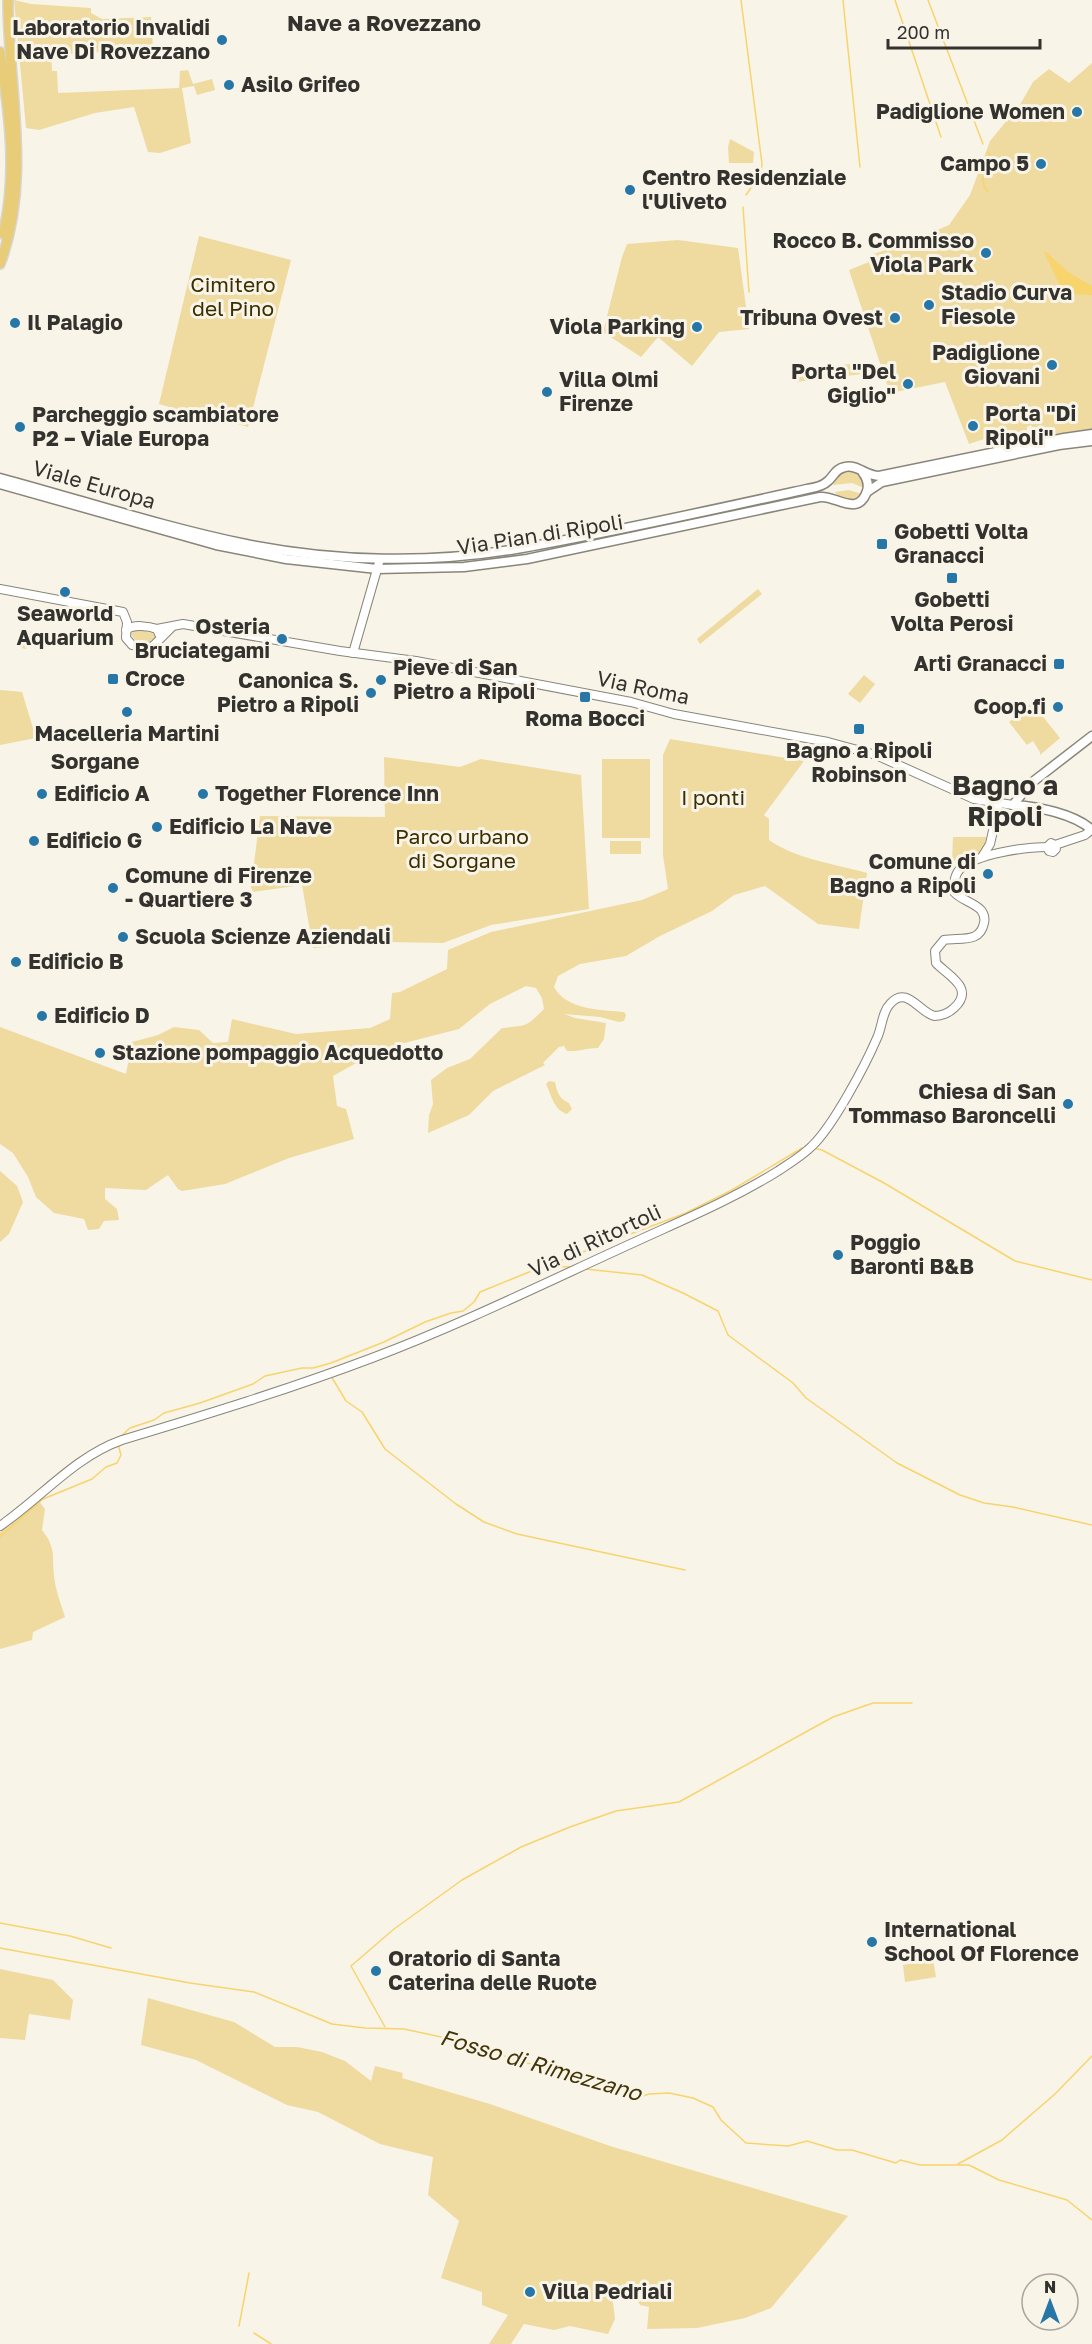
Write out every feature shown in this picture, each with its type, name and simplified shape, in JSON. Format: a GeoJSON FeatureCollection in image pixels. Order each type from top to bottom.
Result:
{"type":"FeatureCollection","features":[{"type":"Feature","properties":{"kind":"highway"},"geometry":{"type":"LineString","coordinates":[[0,264],[13,217],[14,163],[8,5]]}},
{"type":"Feature","properties":{"kind":"highway"},"geometry":{"type":"LineString","coordinates":[[0,52],[13,149]]}},
{"type":"Feature","properties":{"kind":"highway"},"geometry":{"type":"LineString","coordinates":[[0,246],[8,212],[14,163]]}},
{"type":"Feature","properties":{"kind":"main road","name":"Via Pian di Ripoli"},"geometry":{"type":"LineString","coordinates":[[178,531],[295,552],[380,559],[458,556],[521,549],[808,489],[830,479],[836,471],[846,466],[879,476],[1092,434]]}},
{"type":"Feature","properties":{"kind":"main road","name":"Via Pian di Ripoli"},"geometry":{"type":"LineString","coordinates":[[178,531],[216,545],[276,557],[377,568],[464,567],[527,559],[826,496],[843,504],[854,504],[882,482],[1092,441]]}},
{"type":"Feature","properties":{"kind":"main road"},"geometry":{"type":"LineString","coordinates":[[863,472],[868,483],[867,492]]}},
{"type":"Feature","properties":{"kind":"main road","name":"Viale Europa"},"geometry":{"type":"LineString","coordinates":[[0,478],[178,531]]}},
{"type":"Feature","properties":{"kind":"main road"},"geometry":{"type":"LineString","coordinates":[[830,479],[830,489],[834,499]]}},
{"type":"Feature","properties":{"kind":"main road","name":"Viale Europa"},"geometry":{"type":"LineString","coordinates":[[0,484],[178,531]]}},
{"type":"Feature","properties":{"kind":"main road"},"geometry":{"type":"LineString","coordinates":[[1013,805],[1030,784],[1092,736]]}},
{"type":"Feature","properties":{"kind":"main road","name":"Via Roma"},"geometry":{"type":"LineString","coordinates":[[1013,805],[1031,807],[1075,819],[1092,830]]}},
{"type":"Feature","properties":{"kind":"street"},"geometry":{"type":"LineString","coordinates":[[353,653],[380,559]]}},
{"type":"Feature","properties":{"kind":"street"},"geometry":{"type":"LineString","coordinates":[[0,589],[123,612],[127,619],[126,638],[132,645],[150,648],[174,625]]}},
{"type":"Feature","properties":{"kind":"street","name":"Via Roma"},"geometry":{"type":"LineString","coordinates":[[126,630],[133,626],[157,629],[183,624],[416,662],[622,700],[674,714],[858,749],[885,758],[962,795],[980,801],[1013,805]]}},
{"type":"Feature","properties":{"kind":"street"},"geometry":{"type":"LineString","coordinates":[[157,629],[159,640]]}},
{"type":"Feature","properties":{"kind":"street"},"geometry":{"type":"LineString","coordinates":[[982,857],[990,844],[999,804]]}},
{"type":"Feature","properties":{"kind":"street"},"geometry":{"type":"LineString","coordinates":[[982,857],[1051,846],[1085,835],[1092,830]]}},
{"type":"Feature","properties":{"kind":"street","name":"Via di Ritortoli"},"geometry":{"type":"LineString","coordinates":[[0,1526],[91,1454],[119,1441],[322,1377],[374,1358],[506,1302],[702,1212],[747,1190],[801,1156],[820,1137],[850,1089],[874,1045],[890,1004],[898,999],[909,999],[928,1013],[938,1016],[950,1011],[958,1003],[961,994],[959,985],[956,979],[936,963],[935,951],[944,940],[966,939],[977,935],[982,928],[984,919],[980,909],[955,894],[954,881],[960,869],[982,857]]}},
{"type":"Feature","properties":{"kind":"green space"},"geometry":{"type":"Polygon","coordinates":[[[14,0],[31,4],[91,8],[91,13],[102,19],[151,17],[153,49],[51,55],[52,71],[57,71],[58,93],[179,88],[180,71],[188,70],[193,84],[212,79],[215,90],[197,95],[194,86],[182,88],[191,143],[160,153],[148,152],[134,107],[95,113],[39,130],[26,128],[14,0]]]}},
{"type":"Feature","properties":{"kind":"green space","name":"Rocco B. Commisso Viola Park"},"geometry":{"type":"Polygon","coordinates":[[[1092,63],[1092,431],[1064,434],[1038,433],[1034,432],[1031,425],[1018,437],[1000,442],[996,438],[988,440],[987,438],[969,444],[945,382],[890,393],[849,270],[869,262],[873,254],[905,244],[949,225],[970,195],[990,141],[1021,103],[1033,82],[1049,69],[1069,83],[1092,63]]]}},
{"type":"Feature","properties":{"kind":"green space"},"geometry":{"type":"Polygon","coordinates":[[[730,139],[754,152],[753,163],[729,163],[730,139]]]}},
{"type":"Feature","properties":{"kind":"green space","name":"Cimitero del Pino"},"geometry":{"type":"Polygon","coordinates":[[[199,236],[291,260],[248,427],[212,417],[211,421],[207,420],[207,418],[159,404],[199,236]]]}},
{"type":"Feature","properties":{"kind":"green space"},"geometry":{"type":"Polygon","coordinates":[[[678,240],[738,248],[749,329],[719,332],[692,366],[658,337],[641,357],[603,332],[627,244],[678,240]]]}},
{"type":"Feature","properties":{"kind":"green space"},"geometry":{"type":"Polygon","coordinates":[[[867,363],[871,373],[795,382],[795,368],[867,363]]]}},
{"type":"Feature","properties":{"kind":"green space"},"geometry":{"type":"Polygon","coordinates":[[[850,470],[860,476],[864,488],[852,483],[833,485],[838,474],[850,470]]]}},
{"type":"Feature","properties":{"kind":"green space"},"geometry":{"type":"Polygon","coordinates":[[[849,490],[862,494],[851,501],[840,499],[835,492],[849,490]]]}},
{"type":"Feature","properties":{"kind":"green space"},"geometry":{"type":"Polygon","coordinates":[[[758,589],[762,594],[700,644],[697,639],[758,589]]]}},
{"type":"Feature","properties":{"kind":"green space"},"geometry":{"type":"Polygon","coordinates":[[[136,629],[155,634],[155,638],[146,644],[136,642],[131,634],[136,629]]]}},
{"type":"Feature","properties":{"kind":"green space"},"geometry":{"type":"Polygon","coordinates":[[[22,631],[48,633],[46,638],[42,638],[39,647],[26,645],[26,649],[21,648],[22,631]]]}},
{"type":"Feature","properties":{"kind":"green space"},"geometry":{"type":"Polygon","coordinates":[[[864,675],[875,684],[860,703],[848,694],[864,675]]]}},
{"type":"Feature","properties":{"kind":"green space"},"geometry":{"type":"Polygon","coordinates":[[[0,690],[22,692],[36,738],[0,745],[0,690]]]}},
{"type":"Feature","properties":{"kind":"green space"},"geometry":{"type":"Polygon","coordinates":[[[1032,703],[1060,738],[1040,755],[1033,741],[1027,745],[1009,722],[1032,703]]]}},
{"type":"Feature","properties":{"kind":"green space","name":"I ponti"},"geometry":{"type":"Polygon","coordinates":[[[670,739],[804,761],[764,815],[769,819],[769,840],[791,852],[867,873],[859,929],[818,924],[765,886],[734,895],[712,911],[660,936],[626,956],[580,964],[558,976],[554,987],[567,1000],[585,1007],[624,1012],[626,1015],[624,1021],[619,1022],[600,1017],[564,1014],[606,1023],[604,1039],[598,1048],[567,1051],[564,1046],[559,1047],[543,1063],[545,1065],[493,1091],[469,1115],[428,1133],[429,1115],[433,1104],[431,1080],[447,1068],[470,1059],[502,1028],[526,1025],[544,1009],[542,998],[536,988],[526,986],[490,1004],[459,1029],[381,1049],[333,1076],[337,1106],[346,1109],[354,1139],[289,1158],[225,1184],[182,1191],[168,1175],[146,1190],[105,1188],[105,1199],[117,1209],[119,1220],[104,1221],[99,1229],[88,1230],[84,1219],[54,1213],[36,1197],[28,1177],[13,1153],[0,1144],[0,1027],[126,1074],[132,1042],[158,1035],[174,1027],[199,1030],[213,1043],[228,1042],[232,1019],[296,1034],[370,1028],[390,1019],[392,993],[400,992],[447,969],[448,950],[491,932],[642,900],[668,889],[663,855],[663,755],[670,739]]]}},
{"type":"Feature","properties":{"kind":"green space","name":"Parco urbano di Sorgane"},"geometry":{"type":"Polygon","coordinates":[[[384,757],[460,767],[481,759],[581,775],[589,909],[491,925],[443,943],[387,942],[313,948],[302,885],[253,892],[251,887],[260,816],[385,817],[384,757]]]}},
{"type":"Feature","properties":{"kind":"green space"},"geometry":{"type":"Polygon","coordinates":[[[602,759],[650,759],[650,838],[602,838],[602,759]]]}},
{"type":"Feature","properties":{"kind":"green space"},"geometry":{"type":"Polygon","coordinates":[[[953,837],[987,837],[979,853],[952,861],[953,837]]]}},
{"type":"Feature","properties":{"kind":"green space"},"geometry":{"type":"Polygon","coordinates":[[[610,841],[641,841],[641,854],[610,854],[610,841]]]}},
{"type":"Feature","properties":{"kind":"green space"},"geometry":{"type":"Polygon","coordinates":[[[549,1081],[555,1082],[559,1095],[569,1103],[572,1109],[567,1114],[562,1112],[554,1102],[546,1084],[549,1081]]]}},
{"type":"Feature","properties":{"kind":"green space"},"geometry":{"type":"Polygon","coordinates":[[[0,1171],[17,1186],[23,1202],[9,1234],[0,1242],[0,1171]]]}},
{"type":"Feature","properties":{"kind":"green space"},"geometry":{"type":"Polygon","coordinates":[[[38,1500],[45,1509],[42,1530],[51,1547],[56,1586],[65,1617],[33,1632],[32,1640],[0,1649],[0,1532],[38,1500]]]}},
{"type":"Feature","properties":{"kind":"green space"},"geometry":{"type":"Polygon","coordinates":[[[933,1960],[936,1977],[905,1982],[903,1965],[933,1960]]]}},
{"type":"Feature","properties":{"kind":"green space"},"geometry":{"type":"Polygon","coordinates":[[[0,1969],[53,1980],[73,2000],[70,2020],[29,2014],[25,2040],[0,2038],[0,1969]]]}},
{"type":"Feature","properties":{"kind":"green space"},"geometry":{"type":"Polygon","coordinates":[[[148,1998],[234,2022],[275,2047],[297,2047],[322,2052],[345,2061],[371,2081],[375,2066],[403,2073],[402,2078],[490,2104],[610,2146],[848,2216],[771,2308],[745,2318],[697,2328],[647,2329],[649,2307],[640,2305],[631,2290],[612,2294],[615,2319],[608,2334],[570,2326],[554,2330],[524,2324],[511,2344],[489,2344],[508,2315],[482,2305],[482,2292],[441,2278],[459,2221],[428,2195],[433,2157],[380,2144],[318,2112],[287,2105],[196,2060],[141,2045],[148,1998]]]}},
{"type":"Feature","properties":{"kind":"shaded area"},"geometry":{"type":"Polygon","coordinates":[[[1044,252],[1068,272],[1092,286],[1092,295],[1064,294],[1044,252]]]}},
{"type":"Feature","properties":{"kind":"waterway"},"geometry":{"type":"LineString","coordinates":[[741,0],[762,164],[761,173],[746,195]]}},
{"type":"Feature","properties":{"kind":"waterway"},"geometry":{"type":"LineString","coordinates":[[843,0],[860,167]]}},
{"type":"Feature","properties":{"kind":"waterway"},"geometry":{"type":"LineString","coordinates":[[895,0],[941,137]]}},
{"type":"Feature","properties":{"kind":"waterway"},"geometry":{"type":"LineString","coordinates":[[928,0],[983,144]]}},
{"type":"Feature","properties":{"kind":"waterway"},"geometry":{"type":"LineString","coordinates":[[988,152],[990,155],[983,179],[988,192]]}},
{"type":"Feature","properties":{"kind":"waterway"},"geometry":{"type":"LineString","coordinates":[[743,207],[749,292]]}},
{"type":"Feature","properties":{"kind":"waterway"},"geometry":{"type":"LineString","coordinates":[[546,1266],[686,1213],[732,1190],[805,1148]]}},
{"type":"Feature","properties":{"kind":"waterway"},"geometry":{"type":"LineString","coordinates":[[813,1148],[822,1150],[884,1183],[1015,1261],[1092,1280]]}},
{"type":"Feature","properties":{"kind":"waterway"},"geometry":{"type":"LineString","coordinates":[[118,1439],[130,1428],[154,1420],[164,1413],[253,1384],[265,1376],[331,1363],[384,1342],[425,1322],[463,1311],[474,1302],[480,1292],[529,1272],[545,1266],[570,1267]]}},
{"type":"Feature","properties":{"kind":"waterway"},"geometry":{"type":"LineString","coordinates":[[585,1269],[642,1275],[718,1311],[728,1335],[793,1383],[806,1398],[897,1463],[960,1495],[984,1503],[1013,1507],[1092,1525]]}},
{"type":"Feature","properties":{"kind":"waterway"},"geometry":{"type":"LineString","coordinates":[[331,1376],[346,1401],[362,1412],[385,1449],[456,1504],[484,1522],[517,1534],[685,1570]]}},
{"type":"Feature","properties":{"kind":"waterway"},"geometry":{"type":"LineString","coordinates":[[0,1537],[43,1499],[92,1479],[106,1467],[117,1463],[121,1455],[118,1444]]}},
{"type":"Feature","properties":{"kind":"waterway"},"geometry":{"type":"LineString","coordinates":[[385,2027],[351,1966],[394,1929],[462,1880],[521,1847],[570,1827],[616,1811],[679,1802],[833,1717],[873,1703],[912,1703]]}},
{"type":"Feature","properties":{"kind":"waterway"},"geometry":{"type":"LineString","coordinates":[[0,1923],[70,1936],[111,1948]]}},
{"type":"Feature","properties":{"kind":"waterway","name":"Fosso di Rimezzano"},"geometry":{"type":"LineString","coordinates":[[0,1948],[190,1983],[254,1992],[332,2024],[404,2029],[455,2040],[523,2062],[588,2078],[637,2098],[649,2094],[669,2093],[693,2098],[713,2107],[721,2120],[746,2143],[788,2146],[807,2141],[837,2150],[852,2150],[896,2163],[900,2160],[920,2165],[969,2165],[999,2180],[1067,2200],[1092,2220]]}},
{"type":"Feature","properties":{"kind":"waterway"},"geometry":{"type":"LineString","coordinates":[[958,2164],[1002,2140],[1055,2094],[1092,2056]]}},
{"type":"Feature","properties":{"kind":"waterway"},"geometry":{"type":"LineString","coordinates":[[239,2326],[249,2273]]}},
{"type":"Feature","properties":{"kind":"waterway"},"geometry":{"type":"LineString","coordinates":[[254,2333],[271,2344]]}},
{"type":"Feature","properties":{"kind":"place","name":"Laboratorio Invalidi Nave Di Rovezzano"},"geometry":{"type":"Point","coordinates":[222,40]}},
{"type":"Feature","properties":{"kind":"place","name":"Asilo Grifeo"},"geometry":{"type":"Point","coordinates":[229,85]}},
{"type":"Feature","properties":{"kind":"place","name":"Padiglione Women"},"geometry":{"type":"Point","coordinates":[1077,112]}},
{"type":"Feature","properties":{"kind":"place","name":"Campo 5"},"geometry":{"type":"Point","coordinates":[1041,164]}},
{"type":"Feature","properties":{"kind":"place","name":"Centro Residenziale l'Uliveto"},"geometry":{"type":"Point","coordinates":[630,190]}},
{"type":"Feature","properties":{"kind":"place","name":"Rocco B. Commisso Viola Park"},"geometry":{"type":"Point","coordinates":[986,253]}},
{"type":"Feature","properties":{"kind":"place","name":"Stadio Curva Fiesole"},"geometry":{"type":"Point","coordinates":[929,305]}},
{"type":"Feature","properties":{"kind":"place","name":"Tribuna Ovest"},"geometry":{"type":"Point","coordinates":[895,318]}},
{"type":"Feature","properties":{"kind":"place","name":"Il Palagio"},"geometry":{"type":"Point","coordinates":[15,323]}},
{"type":"Feature","properties":{"kind":"place","name":"Viola Parking"},"geometry":{"type":"Point","coordinates":[697,327]}},
{"type":"Feature","properties":{"kind":"place","name":"Padiglione Giovani"},"geometry":{"type":"Point","coordinates":[1052,365]}},
{"type":"Feature","properties":{"kind":"place","name":"Porta \"Del Giglio\""},"geometry":{"type":"Point","coordinates":[908,384]}},
{"type":"Feature","properties":{"kind":"place","name":"Villa Olmi Firenze"},"geometry":{"type":"Point","coordinates":[547,392]}},
{"type":"Feature","properties":{"kind":"place","name":"Porta \"Di Ripoli\""},"geometry":{"type":"Point","coordinates":[973,426]}},
{"type":"Feature","properties":{"kind":"place","name":"Parcheggio scambiatore P2 – Viale Europa"},"geometry":{"type":"Point","coordinates":[20,427]}},
{"type":"Feature","properties":{"kind":"place","name":"Gobetti Volta Granacci"},"geometry":{"type":"Point","coordinates":[882,544]}},
{"type":"Feature","properties":{"kind":"place","name":"Gobetti Volta Perosi"},"geometry":{"type":"Point","coordinates":[952,578]}},
{"type":"Feature","properties":{"kind":"place","name":"Seaworld Aquarium"},"geometry":{"type":"Point","coordinates":[65,592]}},
{"type":"Feature","properties":{"kind":"place","name":"Osteria Bruciategami"},"geometry":{"type":"Point","coordinates":[282,639]}},
{"type":"Feature","properties":{"kind":"place","name":"Arti Granacci"},"geometry":{"type":"Point","coordinates":[1059,664]}},
{"type":"Feature","properties":{"kind":"place","name":"Croce"},"geometry":{"type":"Point","coordinates":[113,679]}},
{"type":"Feature","properties":{"kind":"place","name":"Pieve di San Pietro a Ripoli"},"geometry":{"type":"Point","coordinates":[381,680]}},
{"type":"Feature","properties":{"kind":"place","name":"Canonica S. Pietro a Ripoli"},"geometry":{"type":"Point","coordinates":[371,693]}},
{"type":"Feature","properties":{"kind":"place","name":"Roma Bocci"},"geometry":{"type":"Point","coordinates":[585,697]}},
{"type":"Feature","properties":{"kind":"place","name":"Coop.fi"},"geometry":{"type":"Point","coordinates":[1058,707]}},
{"type":"Feature","properties":{"kind":"place","name":"Macelleria Martini"},"geometry":{"type":"Point","coordinates":[127,712]}},
{"type":"Feature","properties":{"kind":"place","name":"Bagno a Ripoli Robinson"},"geometry":{"type":"Point","coordinates":[859,729]}},
{"type":"Feature","properties":{"kind":"place","name":"Edificio A"},"geometry":{"type":"Point","coordinates":[42,794]}},
{"type":"Feature","properties":{"kind":"place","name":"Together Florence Inn"},"geometry":{"type":"Point","coordinates":[203,794]}},
{"type":"Feature","properties":{"kind":"place","name":"Edificio La Nave"},"geometry":{"type":"Point","coordinates":[157,827]}},
{"type":"Feature","properties":{"kind":"place","name":"Edificio G"},"geometry":{"type":"Point","coordinates":[34,841]}},
{"type":"Feature","properties":{"kind":"place","name":"Comune di Bagno a Ripoli"},"geometry":{"type":"Point","coordinates":[988,874]}},
{"type":"Feature","properties":{"kind":"place","name":"Comune di Firenze - Quartiere 3"},"geometry":{"type":"Point","coordinates":[113,888]}},
{"type":"Feature","properties":{"kind":"place","name":"Scuola Scienze Aziendali"},"geometry":{"type":"Point","coordinates":[123,937]}},
{"type":"Feature","properties":{"kind":"place","name":"Edificio B"},"geometry":{"type":"Point","coordinates":[16,962]}},
{"type":"Feature","properties":{"kind":"place","name":"Edificio D"},"geometry":{"type":"Point","coordinates":[42,1016]}},
{"type":"Feature","properties":{"kind":"place","name":"Stazione pompaggio Acquedotto"},"geometry":{"type":"Point","coordinates":[100,1053]}},
{"type":"Feature","properties":{"kind":"place","name":"Chiesa di San Tommaso Baroncelli"},"geometry":{"type":"Point","coordinates":[1068,1104]}},
{"type":"Feature","properties":{"kind":"place","name":"Poggio Baronti B&B"},"geometry":{"type":"Point","coordinates":[838,1255]}},
{"type":"Feature","properties":{"kind":"place","name":"International School Of Florence"},"geometry":{"type":"Point","coordinates":[872,1942]}},
{"type":"Feature","properties":{"kind":"place","name":"Oratorio di Santa Caterina delle Ruote"},"geometry":{"type":"Point","coordinates":[376,1971]}},
{"type":"Feature","properties":{"kind":"place","name":"Villa Pedriali"},"geometry":{"type":"Point","coordinates":[530,2292]}},
{"type":"Feature","properties":{"kind":"district","name":"Nave a Rovezzano"},"geometry":{"type":"Point","coordinates":[384,23]}},
{"type":"Feature","properties":{"kind":"district","name":"Sorgane"},"geometry":{"type":"Point","coordinates":[95,761]}},
{"type":"Feature","properties":{"kind":"district","name":"Bagno a Ripoli"},"geometry":{"type":"Point","coordinates":[1005,802]}}]}
